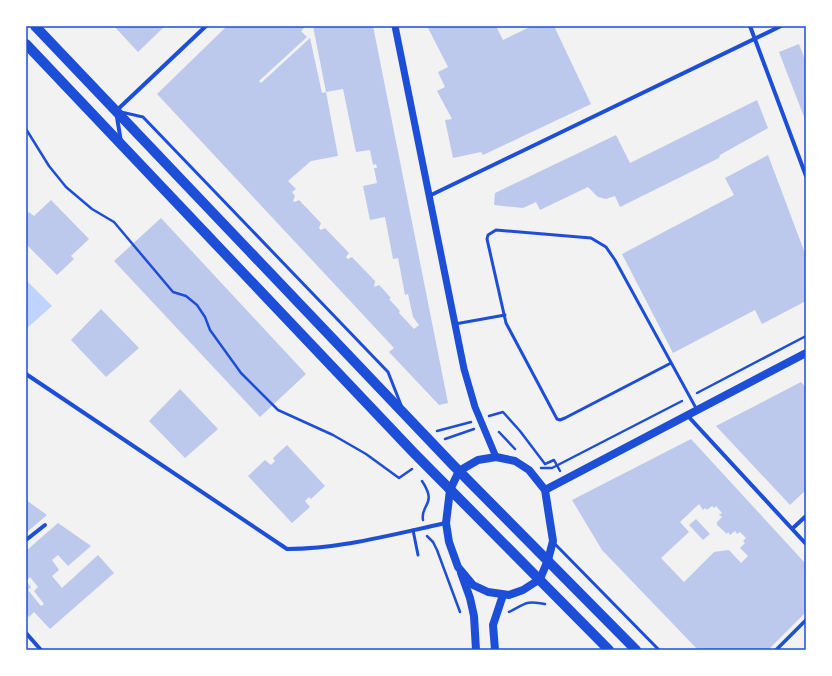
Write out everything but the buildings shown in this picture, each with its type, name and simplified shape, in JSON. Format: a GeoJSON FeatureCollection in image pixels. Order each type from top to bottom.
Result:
{"type":"FeatureCollection","features":[{"type":"Feature","properties":{"kind":"main road"},"geometry":{"type":"LineString","coordinates":[[34,26],[459,471],[636,650]]}},
{"type":"Feature","properties":{"kind":"main road"},"geometry":{"type":"LineString","coordinates":[[26,44],[422,461],[609,650]]}},
{"type":"Feature","properties":{"kind":"main road"},"geometry":{"type":"LineString","coordinates":[[545,490],[806,353]]}},
{"type":"Feature","properties":{"kind":"main road"},"geometry":{"type":"LineString","coordinates":[[458,567],[474,584],[488,592],[509,595],[523,590],[540,579],[548,560],[553,541],[549,506],[545,490],[529,470],[515,461],[496,457],[478,460],[459,471],[450,490],[446,523],[449,542],[458,567],[470,598],[474,616],[476,650]]}},
{"type":"Feature","properties":{"kind":"main road"},"geometry":{"type":"LineString","coordinates":[[495,650],[493,625],[503,594]]}},
{"type":"Feature","properties":{"kind":"street"},"geometry":{"type":"LineString","coordinates":[[122,144],[116,111],[206,26]]}},
{"type":"Feature","properties":{"kind":"street"},"geometry":{"type":"LineString","coordinates":[[395,26],[464,369],[475,407],[496,457]]}},
{"type":"Feature","properties":{"kind":"street"},"geometry":{"type":"LineString","coordinates":[[750,26],[806,176]]}},
{"type":"Feature","properties":{"kind":"street"},"geometry":{"type":"LineString","coordinates":[[429,196],[781,26]]}},
{"type":"Feature","properties":{"kind":"street"},"geometry":{"type":"LineString","coordinates":[[26,374],[287,549],[303,549],[358,542],[446,523]]}},
{"type":"Feature","properties":{"kind":"street"},"geometry":{"type":"LineString","coordinates":[[687,415],[793,528],[806,544]]}},
{"type":"Feature","properties":{"kind":"street"},"geometry":{"type":"LineString","coordinates":[[793,528],[806,516]]}},
{"type":"Feature","properties":{"kind":"street"},"geometry":{"type":"LineString","coordinates":[[26,540],[45,525]]}},
{"type":"Feature","properties":{"kind":"street"},"geometry":{"type":"LineString","coordinates":[[776,650],[806,620]]}},
{"type":"Feature","properties":{"kind":"street"},"geometry":{"type":"LineString","coordinates":[[26,633],[42,650]]}},
{"type":"Feature","properties":{"kind":"lane"},"geometry":{"type":"LineString","coordinates":[[116,111],[143,117],[388,372],[405,414]]}},
{"type":"Feature","properties":{"kind":"lane"},"geometry":{"type":"LineString","coordinates":[[671,363],[560,420],[555,416],[506,323],[486,239],[491,231],[496,230],[591,238],[600,242],[611,254],[697,410]]}},
{"type":"Feature","properties":{"kind":"lane"},"geometry":{"type":"LineString","coordinates":[[455,324],[504,316]]}},
{"type":"Feature","properties":{"kind":"lane"},"geometry":{"type":"LineString","coordinates":[[413,530],[418,555]]}},
{"type":"Feature","properties":{"kind":"lane"},"geometry":{"type":"LineString","coordinates":[[553,541],[660,650]]}},
{"type":"Feature","properties":{"kind":"path"},"geometry":{"type":"LineString","coordinates":[[26,129],[48,166],[66,187],[92,210],[114,222],[173,292],[186,296],[198,305],[206,316],[210,330],[241,373],[278,410],[332,435],[366,454],[399,478],[422,461]]}},
{"type":"Feature","properties":{"kind":"path"},"geometry":{"type":"LineString","coordinates":[[540,468],[552,468],[806,336]]}},
{"type":"Feature","properties":{"kind":"path"},"geometry":{"type":"LineString","coordinates":[[436,447],[443,439],[483,426],[496,429],[516,450]]}},
{"type":"Feature","properties":{"kind":"path"},"geometry":{"type":"LineString","coordinates":[[412,468],[416,473]]}},
{"type":"Feature","properties":{"kind":"path"},"geometry":{"type":"LineString","coordinates":[[419,478],[428,492],[429,503],[422,516],[424,528],[428,538],[433,542],[437,550],[462,616],[474,616]]}},
{"type":"Feature","properties":{"kind":"path"},"geometry":{"type":"LineString","coordinates":[[496,613],[510,612],[520,604],[534,602],[550,605]]}},
{"type":"Feature","properties":{"kind":"water"},"geometry":{"type":"Polygon","coordinates":[[[26,280],[52,306],[27,328],[26,327],[26,280]]]}}]}
